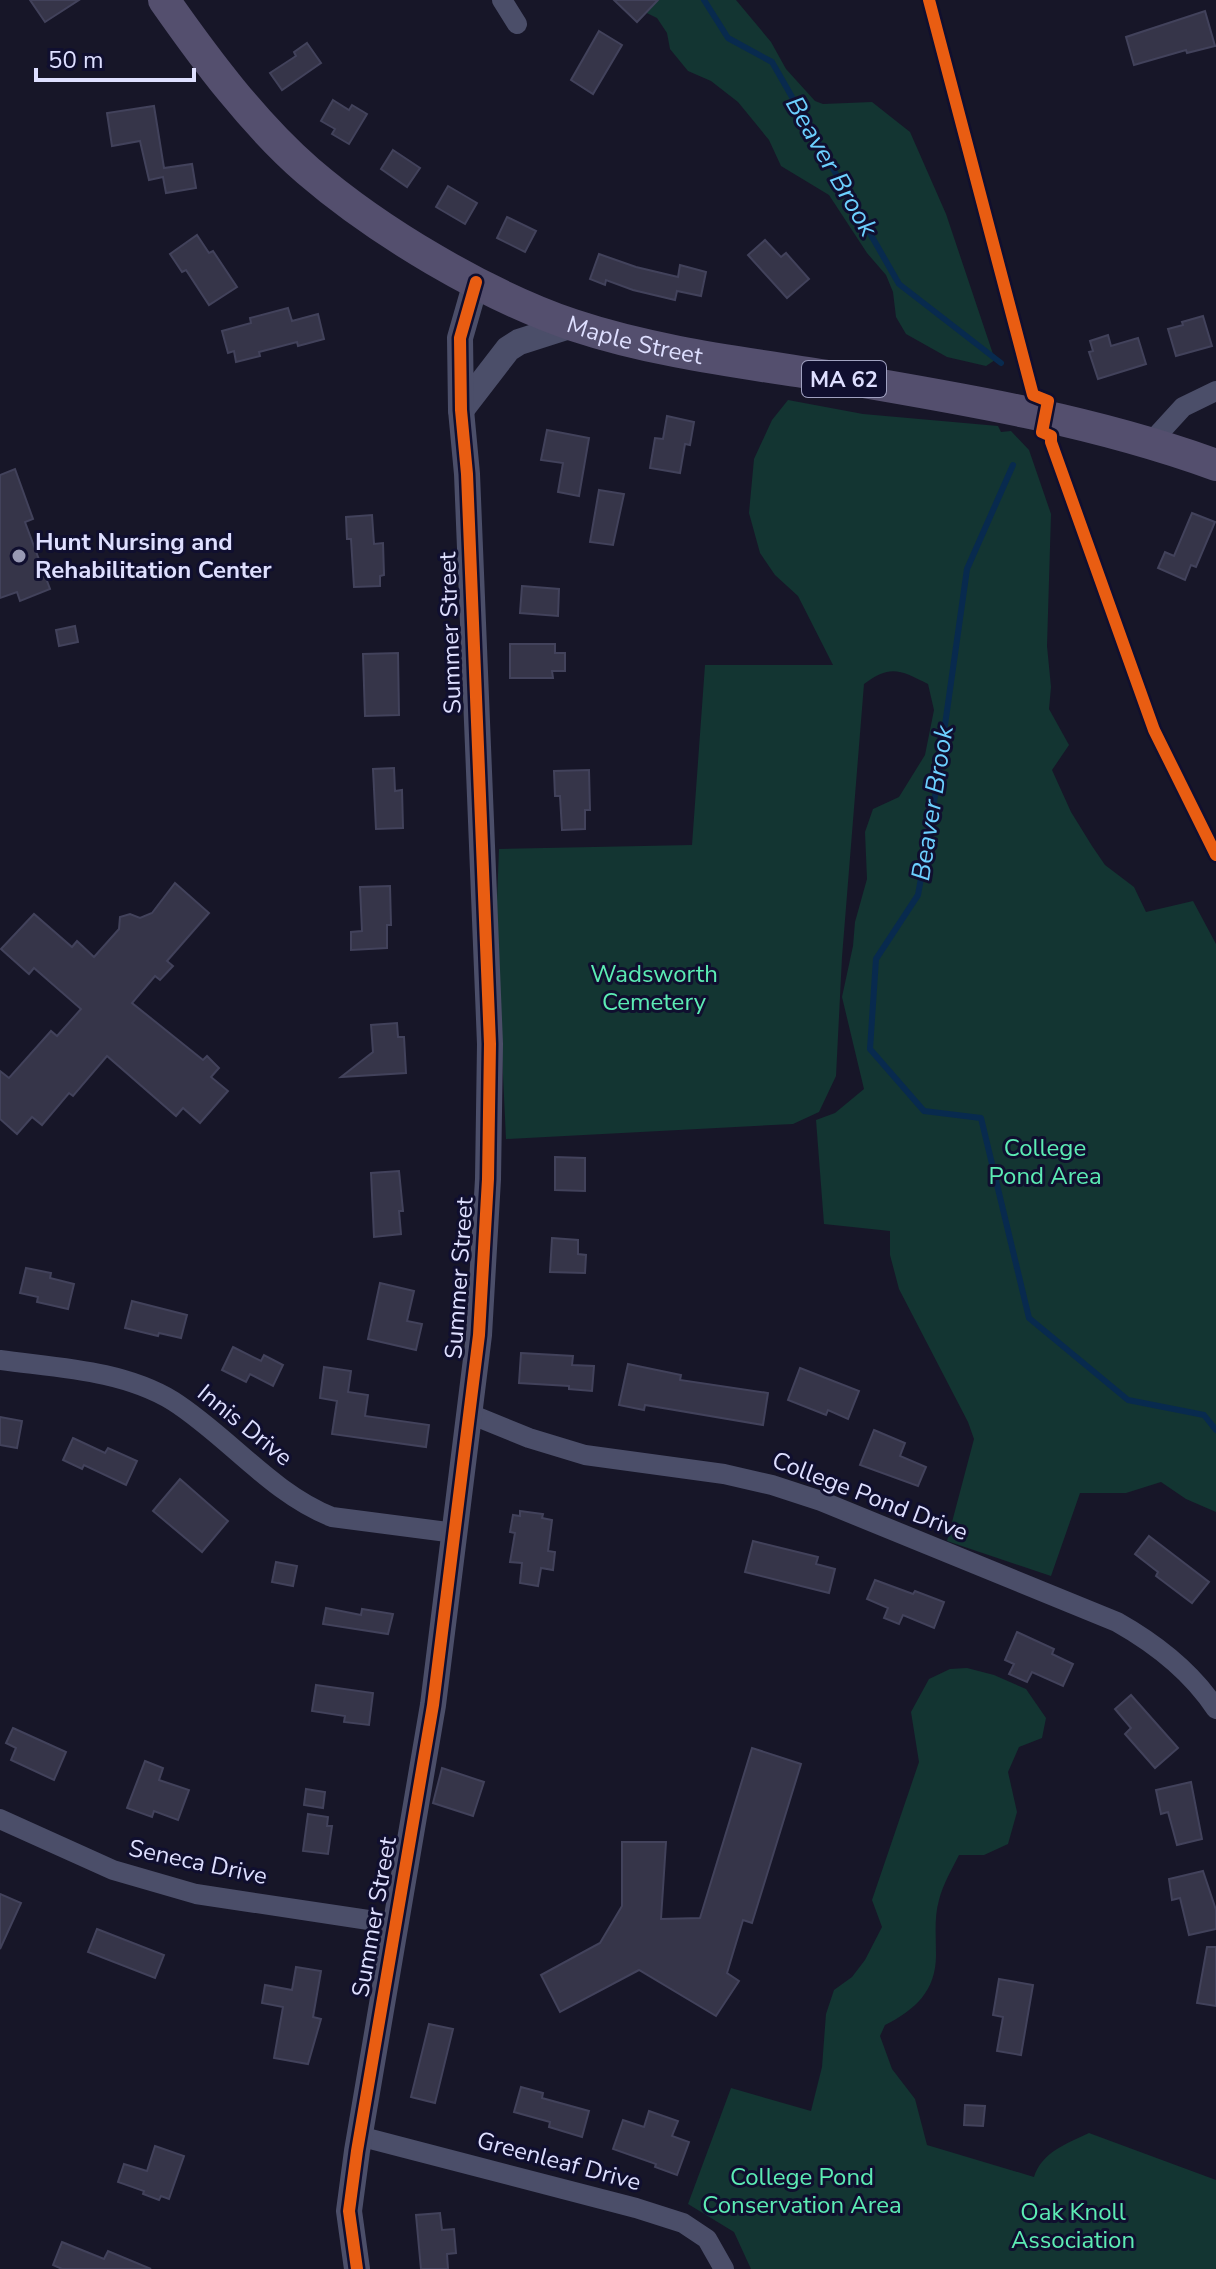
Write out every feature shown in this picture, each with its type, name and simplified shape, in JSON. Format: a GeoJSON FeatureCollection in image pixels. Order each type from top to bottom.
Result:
{"type":"FeatureCollection","features":[{"type":"Feature","properties":{"kind":"main road","name":"Maple Street"},"geometry":{"type":"LineString","coordinates":[[164,0],[255,116],[308,170],[373,221],[439,263],[572,325],[649,346],[1079,423],[1151,442],[1216,465]]}},
{"type":"Feature","properties":{"kind":"street"},"geometry":{"type":"LineString","coordinates":[[502,0],[517,24]]}},
{"type":"Feature","properties":{"kind":"street","name":"Summer Street"},"geometry":{"type":"LineString","coordinates":[[357,2269],[349,2211],[359,2136],[433,1705],[479,1335],[488,1179],[490,1044],[460,338],[476,282]]}},
{"type":"Feature","properties":{"kind":"street"},"geometry":{"type":"LineString","coordinates":[[461,410],[508,349],[519,342],[572,325]]}},
{"type":"Feature","properties":{"kind":"street"},"geometry":{"type":"LineString","coordinates":[[1151,442],[1183,407],[1216,391]]}},
{"type":"Feature","properties":{"kind":"street","name":"Innis Drive"},"geometry":{"type":"LineString","coordinates":[[0,1360],[122,1378],[171,1400],[213,1430],[283,1489],[314,1510],[332,1517],[455,1533]]}},
{"type":"Feature","properties":{"kind":"street","name":"College Pond Drive"},"geometry":{"type":"LineString","coordinates":[[470,1414],[529,1438],[585,1455],[749,1479],[821,1501],[1117,1622],[1147,1639],[1171,1658],[1216,1709]]}},
{"type":"Feature","properties":{"kind":"street","name":"Seneca Drive"},"geometry":{"type":"LineString","coordinates":[[0,1819],[113,1870],[196,1894],[395,1924]]}},
{"type":"Feature","properties":{"kind":"street","name":"Greenleaf Drive"},"geometry":{"type":"LineString","coordinates":[[359,2136],[683,2223],[707,2239],[724,2269]]}},
{"type":"Feature","properties":{"kind":"green space"},"geometry":{"type":"Polygon","coordinates":[[[620,0],[736,0],[771,42],[786,69],[815,101],[823,104],[872,102],[910,132],[946,214],[995,360],[986,366],[947,357],[906,334],[896,317],[893,292],[886,275],[867,253],[829,195],[781,166],[769,140],[738,102],[711,81],[688,71],[670,49],[667,33],[657,18],[620,0]]]}},
{"type":"Feature","properties":{"kind":"green space"},"geometry":{"type":"Polygon","coordinates":[[[788,400],[863,414],[998,426],[1001,432],[1011,431],[1029,450],[1051,514],[1047,646],[1051,687],[1049,709],[1069,745],[1052,770],[1071,812],[1092,846],[1105,865],[1134,887],[1146,912],[1193,901],[1216,944],[1216,1512],[1186,1499],[1161,1482],[1126,1493],[1080,1493],[1051,1576],[947,1541],[974,1439],[968,1422],[899,1289],[890,1255],[890,1231],[824,1224],[816,1120],[835,1113],[864,1089],[842,997],[855,922],[867,879],[865,832],[873,809],[899,797],[925,755],[934,710],[928,684],[896,671],[881,674],[864,684],[842,957],[836,1076],[819,1112],[793,1124],[506,1139],[496,926],[499,849],[692,845],[705,665],[833,665],[798,596],[775,575],[760,553],[749,513],[754,459],[772,420],[788,400]]]}},
{"type":"Feature","properties":{"kind":"green space"},"geometry":{"type":"Polygon","coordinates":[[[967,1668],[994,1675],[1026,1689],[1046,1718],[1042,1738],[1019,1747],[1008,1772],[1017,1812],[1008,1844],[984,1855],[959,1855],[945,1882],[936,1913],[935,1968],[928,1989],[906,2013],[885,2025],[880,2036],[892,2069],[915,2099],[927,2145],[1034,2177],[1049,2155],[1089,2133],[1216,2180],[1216,2269],[751,2269],[734,2232],[688,2204],[731,2088],[811,2111],[822,2067],[826,2014],[834,1990],[852,1977],[865,1960],[882,1927],[872,1900],[919,1762],[911,1712],[929,1679],[950,1669],[967,1668]]]}},
{"type":"Feature","properties":{"kind":"building"},"geometry":{"type":"Polygon","coordinates":[[[30,0],[79,0],[45,22],[30,0]]]}},
{"type":"Feature","properties":{"kind":"building"},"geometry":{"type":"Polygon","coordinates":[[[614,0],[658,0],[637,22],[614,0]]]}},
{"type":"Feature","properties":{"kind":"building"},"geometry":{"type":"Polygon","coordinates":[[[1205,11],[1215,46],[1187,53],[1186,50],[1134,65],[1126,37],[1205,11]]]}},
{"type":"Feature","properties":{"kind":"building"},"geometry":{"type":"Polygon","coordinates":[[[599,31],[622,45],[593,94],[571,80],[599,31]]]}},
{"type":"Feature","properties":{"kind":"building"},"geometry":{"type":"Polygon","coordinates":[[[307,43],[321,63],[282,90],[270,73],[296,56],[294,52],[307,43]]]}},
{"type":"Feature","properties":{"kind":"building"},"geometry":{"type":"Polygon","coordinates":[[[333,100],[349,110],[352,105],[367,114],[349,144],[332,134],[335,129],[321,121],[333,100]]]}},
{"type":"Feature","properties":{"kind":"building"},"geometry":{"type":"Polygon","coordinates":[[[154,106],[164,168],[192,164],[196,188],[166,193],[163,177],[149,180],[140,141],[112,146],[107,113],[154,106]]]}},
{"type":"Feature","properties":{"kind":"building"},"geometry":{"type":"Polygon","coordinates":[[[393,150],[420,168],[407,187],[381,169],[393,150]]]}},
{"type":"Feature","properties":{"kind":"building"},"geometry":{"type":"Polygon","coordinates":[[[448,186],[477,203],[465,224],[436,207],[448,186]]]}},
{"type":"Feature","properties":{"kind":"building"},"geometry":{"type":"Polygon","coordinates":[[[507,217],[536,231],[525,252],[497,238],[507,217]]]}},
{"type":"Feature","properties":{"kind":"building"},"geometry":{"type":"Polygon","coordinates":[[[197,235],[209,253],[213,251],[237,287],[209,305],[186,270],[182,272],[170,254],[197,235]]]}},
{"type":"Feature","properties":{"kind":"building"},"geometry":{"type":"Polygon","coordinates":[[[765,240],[781,257],[786,253],[809,279],[787,298],[748,255],[765,240]]]}},
{"type":"Feature","properties":{"kind":"building"},"geometry":{"type":"Polygon","coordinates":[[[599,254],[678,277],[680,265],[706,272],[701,296],[677,291],[675,300],[606,280],[605,285],[590,279],[599,254]]]}},
{"type":"Feature","properties":{"kind":"building"},"geometry":{"type":"Polygon","coordinates":[[[288,308],[292,321],[318,314],[324,339],[298,346],[297,342],[236,362],[234,351],[228,353],[222,331],[251,323],[250,318],[288,308]]]}},
{"type":"Feature","properties":{"kind":"building"},"geometry":{"type":"Polygon","coordinates":[[[1203,316],[1212,346],[1176,356],[1168,329],[1203,316]]]}},
{"type":"Feature","properties":{"kind":"building"},"geometry":{"type":"Polygon","coordinates":[[[1108,335],[1111,346],[1138,338],[1146,364],[1098,379],[1089,352],[1093,351],[1090,341],[1108,335]]]}},
{"type":"Feature","properties":{"kind":"building"},"geometry":{"type":"Polygon","coordinates":[[[667,416],[694,422],[690,445],[685,444],[680,473],[650,468],[655,438],[663,439],[667,416]]]}},
{"type":"Feature","properties":{"kind":"building"},"geometry":{"type":"Polygon","coordinates":[[[547,430],[589,438],[579,496],[558,492],[563,463],[541,460],[547,430]]]}},
{"type":"Feature","properties":{"kind":"building","name":"Hunt Nursing and Rehabilitation Center"},"geometry":{"type":"Polygon","coordinates":[[[15,469],[33,519],[25,522],[50,589],[20,601],[17,592],[0,598],[0,475],[15,469]]]}},
{"type":"Feature","properties":{"kind":"building"},"geometry":{"type":"Polygon","coordinates":[[[599,490],[624,494],[613,545],[590,542],[599,490]]]}},
{"type":"Feature","properties":{"kind":"building"},"geometry":{"type":"Polygon","coordinates":[[[1192,513],[1215,522],[1196,567],[1191,565],[1185,580],[1158,568],[1165,552],[1174,556],[1192,513]]]}},
{"type":"Feature","properties":{"kind":"building"},"geometry":{"type":"Polygon","coordinates":[[[372,515],[374,544],[383,543],[384,575],[380,576],[380,586],[354,587],[351,539],[347,539],[346,517],[372,515]]]}},
{"type":"Feature","properties":{"kind":"building"},"geometry":{"type":"Polygon","coordinates":[[[522,586],[559,589],[558,616],[520,613],[522,586]]]}},
{"type":"Feature","properties":{"kind":"building"},"geometry":{"type":"Polygon","coordinates":[[[75,626],[78,642],[59,646],[56,630],[75,626]]]}},
{"type":"Feature","properties":{"kind":"building"},"geometry":{"type":"Polygon","coordinates":[[[510,644],[555,644],[555,653],[565,653],[565,671],[552,671],[553,678],[510,678],[510,644]]]}},
{"type":"Feature","properties":{"kind":"building"},"geometry":{"type":"Polygon","coordinates":[[[398,653],[399,715],[365,716],[363,654],[398,653]]]}},
{"type":"Feature","properties":{"kind":"building"},"geometry":{"type":"Polygon","coordinates":[[[394,768],[395,791],[402,790],[403,828],[376,829],[373,769],[394,768]]]}},
{"type":"Feature","properties":{"kind":"building"},"geometry":{"type":"Polygon","coordinates":[[[589,770],[590,810],[585,810],[585,829],[562,830],[560,796],[555,796],[554,771],[589,770]]]}},
{"type":"Feature","properties":{"kind":"building"},"geometry":{"type":"Polygon","coordinates":[[[175,883],[209,913],[167,961],[173,966],[160,980],[155,976],[132,1003],[203,1060],[207,1056],[219,1068],[211,1077],[228,1091],[200,1123],[183,1108],[176,1116],[107,1056],[73,1096],[69,1093],[42,1125],[32,1117],[17,1134],[0,1119],[0,1071],[9,1078],[51,1031],[57,1036],[81,1009],[34,968],[29,974],[1,949],[34,914],[72,947],[77,941],[94,957],[119,929],[120,917],[130,914],[140,918],[152,913],[175,883]]]}},
{"type":"Feature","properties":{"kind":"building"},"geometry":{"type":"Polygon","coordinates":[[[390,886],[391,925],[387,925],[387,948],[351,950],[351,932],[362,931],[360,887],[390,886]]]}},
{"type":"Feature","properties":{"kind":"building"},"geometry":{"type":"Polygon","coordinates":[[[397,1023],[398,1037],[404,1037],[406,1073],[341,1077],[373,1052],[371,1025],[397,1023]]]}},
{"type":"Feature","properties":{"kind":"building"},"geometry":{"type":"Polygon","coordinates":[[[555,1157],[585,1158],[585,1191],[555,1190],[555,1157]]]}},
{"type":"Feature","properties":{"kind":"building"},"geometry":{"type":"Polygon","coordinates":[[[399,1171],[403,1211],[399,1211],[401,1234],[374,1237],[371,1173],[399,1171]]]}},
{"type":"Feature","properties":{"kind":"building"},"geometry":{"type":"Polygon","coordinates":[[[552,1238],[578,1240],[578,1254],[586,1255],[585,1273],[550,1272],[552,1238]]]}},
{"type":"Feature","properties":{"kind":"building"},"geometry":{"type":"Polygon","coordinates":[[[26,1268],[51,1273],[50,1278],[74,1284],[68,1309],[37,1302],[38,1297],[20,1293],[26,1268]]]}},
{"type":"Feature","properties":{"kind":"building"},"geometry":{"type":"Polygon","coordinates":[[[380,1283],[414,1291],[407,1321],[422,1324],[416,1350],[368,1339],[380,1283]]]}},
{"type":"Feature","properties":{"kind":"building"},"geometry":{"type":"Polygon","coordinates":[[[132,1301],[187,1315],[181,1338],[125,1328],[132,1301]]]}},
{"type":"Feature","properties":{"kind":"building"},"geometry":{"type":"Polygon","coordinates":[[[233,1347],[261,1361],[264,1355],[283,1365],[273,1386],[250,1374],[246,1382],[222,1370],[233,1347]]]}},
{"type":"Feature","properties":{"kind":"building"},"geometry":{"type":"Polygon","coordinates":[[[521,1353],[573,1356],[572,1365],[594,1366],[592,1391],[569,1389],[569,1386],[519,1383],[521,1353]]]}},
{"type":"Feature","properties":{"kind":"building"},"geometry":{"type":"Polygon","coordinates":[[[628,1364],[681,1375],[680,1380],[768,1393],[763,1425],[645,1405],[644,1410],[619,1405],[628,1364]]]}},
{"type":"Feature","properties":{"kind":"building"},"geometry":{"type":"Polygon","coordinates":[[[324,1367],[351,1371],[348,1392],[368,1395],[365,1416],[429,1425],[426,1447],[332,1434],[337,1401],[320,1398],[324,1367]]]}},
{"type":"Feature","properties":{"kind":"building"},"geometry":{"type":"Polygon","coordinates":[[[800,1368],[859,1391],[848,1419],[828,1410],[826,1415],[788,1400],[800,1368]]]}},
{"type":"Feature","properties":{"kind":"building"},"geometry":{"type":"Polygon","coordinates":[[[0,1417],[22,1421],[17,1448],[0,1445],[0,1417]]]}},
{"type":"Feature","properties":{"kind":"building"},"geometry":{"type":"Polygon","coordinates":[[[874,1430],[905,1443],[900,1456],[926,1467],[918,1486],[860,1465],[874,1430]]]}},
{"type":"Feature","properties":{"kind":"building"},"geometry":{"type":"Polygon","coordinates":[[[73,1438],[105,1453],[108,1448],[137,1461],[126,1485],[84,1465],[82,1469],[63,1460],[73,1438]]]}},
{"type":"Feature","properties":{"kind":"building"},"geometry":{"type":"Polygon","coordinates":[[[180,1479],[228,1521],[202,1552],[153,1511],[180,1479]]]}},
{"type":"Feature","properties":{"kind":"building"},"geometry":{"type":"Polygon","coordinates":[[[520,1511],[543,1514],[542,1518],[552,1520],[548,1551],[555,1552],[553,1570],[541,1568],[538,1586],[520,1583],[522,1563],[510,1562],[515,1533],[510,1532],[513,1515],[520,1516],[520,1511]]]}},
{"type":"Feature","properties":{"kind":"building"},"geometry":{"type":"Polygon","coordinates":[[[1149,1536],[1209,1582],[1192,1603],[1156,1576],[1158,1572],[1135,1554],[1149,1536]]]}},
{"type":"Feature","properties":{"kind":"building"},"geometry":{"type":"Polygon","coordinates":[[[753,1541],[818,1557],[816,1564],[835,1569],[829,1593],[745,1572],[753,1541]]]}},
{"type":"Feature","properties":{"kind":"building"},"geometry":{"type":"Polygon","coordinates":[[[276,1562],[297,1566],[293,1586],[272,1582],[276,1562]]]}},
{"type":"Feature","properties":{"kind":"building"},"geometry":{"type":"Polygon","coordinates":[[[875,1580],[944,1602],[934,1628],[903,1615],[899,1624],[884,1618],[888,1608],[867,1599],[875,1580]]]}},
{"type":"Feature","properties":{"kind":"building"},"geometry":{"type":"Polygon","coordinates":[[[326,1608],[361,1615],[362,1609],[393,1614],[388,1634],[323,1624],[326,1608]]]}},
{"type":"Feature","properties":{"kind":"building"},"geometry":{"type":"Polygon","coordinates":[[[1017,1632],[1054,1649],[1052,1654],[1073,1664],[1063,1686],[1032,1672],[1027,1682],[1009,1674],[1014,1664],[1005,1660],[1017,1632]]]}},
{"type":"Feature","properties":{"kind":"building"},"geometry":{"type":"Polygon","coordinates":[[[316,1685],[373,1693],[369,1725],[344,1722],[345,1716],[312,1711],[316,1685]]]}},
{"type":"Feature","properties":{"kind":"building"},"geometry":{"type":"Polygon","coordinates":[[[1131,1695],[1178,1748],[1155,1768],[1125,1734],[1131,1728],[1115,1709],[1131,1695]]]}},
{"type":"Feature","properties":{"kind":"building"},"geometry":{"type":"Polygon","coordinates":[[[13,1728],[66,1752],[54,1780],[11,1760],[16,1748],[6,1743],[13,1728]]]}},
{"type":"Feature","properties":{"kind":"building"},"geometry":{"type":"Polygon","coordinates":[[[752,1748],[801,1764],[752,1923],[743,1920],[727,1973],[739,1981],[716,2016],[639,1970],[560,2012],[541,1975],[600,1943],[622,1906],[622,1842],[666,1842],[661,1919],[700,1918],[752,1748]]]}},
{"type":"Feature","properties":{"kind":"building"},"geometry":{"type":"Polygon","coordinates":[[[145,1761],[163,1768],[159,1780],[189,1790],[178,1820],[154,1811],[152,1817],[127,1808],[145,1761]]]}},
{"type":"Feature","properties":{"kind":"building"},"geometry":{"type":"Polygon","coordinates":[[[442,1768],[484,1782],[473,1816],[433,1803],[442,1768]]]}},
{"type":"Feature","properties":{"kind":"building"},"geometry":{"type":"Polygon","coordinates":[[[1191,1782],[1202,1839],[1177,1845],[1168,1812],[1161,1814],[1156,1790],[1191,1782]]]}},
{"type":"Feature","properties":{"kind":"building"},"geometry":{"type":"Polygon","coordinates":[[[306,1789],[325,1792],[323,1808],[304,1805],[306,1789]]]}},
{"type":"Feature","properties":{"kind":"building"},"geometry":{"type":"Polygon","coordinates":[[[308,1814],[328,1817],[327,1826],[332,1826],[328,1854],[303,1851],[308,1814]]]}},
{"type":"Feature","properties":{"kind":"building"},"geometry":{"type":"Polygon","coordinates":[[[1203,1871],[1216,1910],[1216,1929],[1189,1935],[1180,1898],[1172,1900],[1169,1879],[1203,1871]]]}},
{"type":"Feature","properties":{"kind":"building"},"geometry":{"type":"Polygon","coordinates":[[[0,1894],[21,1903],[0,1949],[0,1894]]]}},
{"type":"Feature","properties":{"kind":"building"},"geometry":{"type":"Polygon","coordinates":[[[97,1929],[164,1955],[155,1978],[88,1952],[97,1929]]]}},
{"type":"Feature","properties":{"kind":"building"},"geometry":{"type":"Polygon","coordinates":[[[1207,1947],[1216,1947],[1216,2006],[1197,2003],[1207,1947]]]}},
{"type":"Feature","properties":{"kind":"building"},"geometry":{"type":"Polygon","coordinates":[[[296,1967],[321,1971],[313,2017],[321,2019],[308,2064],[274,2058],[283,2007],[262,2003],[265,1985],[292,1990],[296,1967]]]}},
{"type":"Feature","properties":{"kind":"building"},"geometry":{"type":"Polygon","coordinates":[[[999,1979],[1033,1985],[1021,2055],[997,2051],[1003,2017],[993,2015],[999,1979]]]}},
{"type":"Feature","properties":{"kind":"building"},"geometry":{"type":"Polygon","coordinates":[[[429,2024],[453,2029],[435,2103],[411,2097],[429,2024]]]}},
{"type":"Feature","properties":{"kind":"building"},"geometry":{"type":"Polygon","coordinates":[[[521,2087],[543,2093],[542,2098],[589,2111],[582,2137],[549,2127],[550,2122],[514,2112],[521,2087]]]}},
{"type":"Feature","properties":{"kind":"building"},"geometry":{"type":"Polygon","coordinates":[[[965,2105],[985,2106],[983,2126],[964,2125],[965,2105]]]}},
{"type":"Feature","properties":{"kind":"building"},"geometry":{"type":"Polygon","coordinates":[[[649,2111],[678,2121],[672,2136],[689,2142],[677,2175],[613,2149],[623,2120],[644,2127],[649,2111]]]}},
{"type":"Feature","properties":{"kind":"building"},"geometry":{"type":"Polygon","coordinates":[[[155,2146],[184,2156],[169,2199],[161,2196],[159,2200],[118,2182],[124,2164],[147,2171],[155,2146]]]}},
{"type":"Feature","properties":{"kind":"building"},"geometry":{"type":"Polygon","coordinates":[[[440,2213],[442,2230],[454,2229],[456,2253],[447,2254],[448,2269],[421,2269],[416,2215],[440,2213]]]}},
{"type":"Feature","properties":{"kind":"building"},"geometry":{"type":"Polygon","coordinates":[[[62,2242],[104,2259],[108,2251],[151,2269],[62,2269],[53,2265],[62,2242]]]}},
{"type":"Feature","properties":{"kind":"waterway","name":"Beaver Brook"},"geometry":{"type":"LineString","coordinates":[[704,0],[728,38],[772,62],[899,284],[1001,363]]}},
{"type":"Feature","properties":{"kind":"waterway","name":"Beaver Brook"},"geometry":{"type":"LineString","coordinates":[[1013,465],[967,569],[918,895],[876,959],[870,1049],[924,1111],[981,1118],[1029,1318],[1128,1400],[1204,1415],[1216,1430]]}},
{"type":"Feature","properties":{"kind":"cycle path"},"geometry":{"type":"LineString","coordinates":[[929,0],[1033,395],[1048,401],[1042,432],[1051,436],[1154,730],[1216,855]]}},
{"type":"Feature","properties":{"kind":"cycle path"},"geometry":{"type":"LineString","coordinates":[[357,2269],[349,2211],[433,1705],[479,1335],[488,1179],[490,1044],[460,338],[476,282]]}},
{"type":"Feature","properties":{"kind":"place","name":"Hunt Nursing and Rehabilitation Center"},"geometry":{"type":"Point","coordinates":[19,556]}},
{"type":"Feature","properties":{"kind":"park label","name":"Wadsworth Cemetery"},"geometry":{"type":"Point","coordinates":[654,988]}},
{"type":"Feature","properties":{"kind":"park label","name":"College Pond Area"},"geometry":{"type":"Point","coordinates":[1045,1162]}},
{"type":"Feature","properties":{"kind":"park label","name":"College Pond Conservation Area"},"geometry":{"type":"Point","coordinates":[802,2191]}},
{"type":"Feature","properties":{"kind":"park label","name":"Oak Knoll Association"},"geometry":{"type":"Point","coordinates":[1073,2226]}}]}
